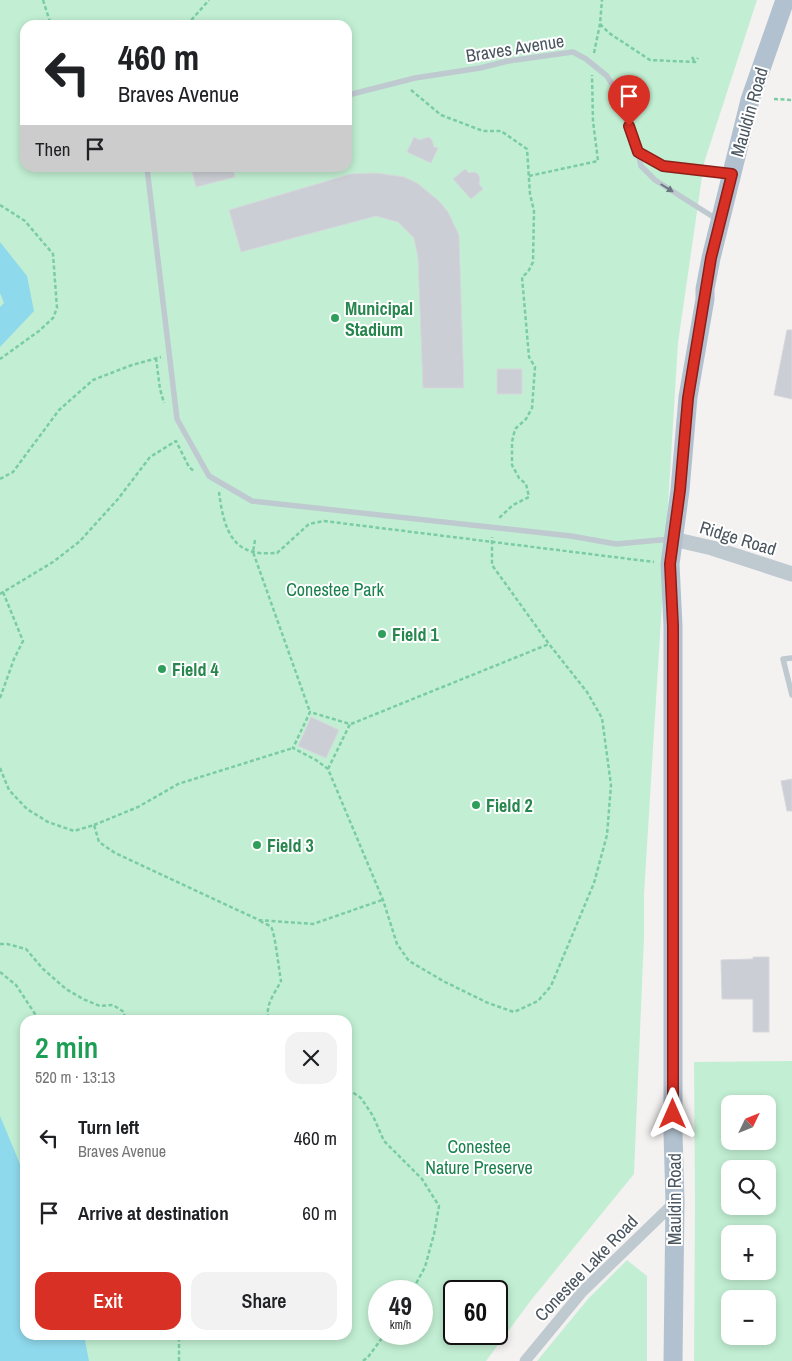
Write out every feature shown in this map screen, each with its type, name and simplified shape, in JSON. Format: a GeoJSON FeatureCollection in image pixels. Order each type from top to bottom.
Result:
{"type":"FeatureCollection","features":[{"type":"Feature","properties":{"kind":"main road","name":"Mauldin Road"},"geometry":{"type":"LineString","coordinates":[[673,1361],[673,626],[670,564],[680,490],[688,398],[705,299],[706,281],[750,100],[785,0]]}},
{"type":"Feature","properties":{"kind":"street","name":"Ridge Road"},"geometry":{"type":"LineString","coordinates":[[673,539],[712,548],[792,574]]}},
{"type":"Feature","properties":{"kind":"street","name":"Conestee Lake Road"},"geometry":{"type":"LineString","coordinates":[[525,1361],[582,1292],[674,1202]]}},
{"type":"Feature","properties":{"kind":"lane","name":"Braves Avenue"},"geometry":{"type":"LineString","coordinates":[[352,94],[415,78],[457,72],[508,61],[573,52],[591,63],[606,76],[613,86],[638,152],[641,166],[655,180],[720,221]]}},
{"type":"Feature","properties":{"kind":"lane"},"geometry":{"type":"LineString","coordinates":[[638,152],[663,166],[732,174]]}},
{"type":"Feature","properties":{"kind":"lane"},"geometry":{"type":"LineString","coordinates":[[147,172],[177,420],[209,476],[252,501],[571,536],[616,544],[673,539]]}},
{"type":"Feature","properties":{"kind":"lane"},"geometry":{"type":"LineString","coordinates":[[792,658],[783,659],[792,695]]}},
{"type":"Feature","properties":{"kind":"path"},"geometry":{"type":"LineString","coordinates":[[43,0],[49,20]]}},
{"type":"Feature","properties":{"kind":"path"},"geometry":{"type":"LineString","coordinates":[[191,20],[209,0]]}},
{"type":"Feature","properties":{"kind":"path"},"geometry":{"type":"LineString","coordinates":[[529,176],[598,161],[593,121],[591,63],[600,24],[602,0]]}},
{"type":"Feature","properties":{"kind":"path"},"geometry":{"type":"LineString","coordinates":[[600,24],[609,33],[650,60],[695,62]]}},
{"type":"Feature","properties":{"kind":"path"},"geometry":{"type":"LineString","coordinates":[[692,57],[695,62]]}},
{"type":"Feature","properties":{"kind":"path"},"geometry":{"type":"LineString","coordinates":[[695,62],[698,58]]}},
{"type":"Feature","properties":{"kind":"path"},"geometry":{"type":"LineString","coordinates":[[0,768],[9,790],[27,809],[48,822],[74,831],[138,807],[178,784],[293,748],[316,760],[328,769],[383,900],[397,944],[410,961],[445,982],[488,1003],[514,1012],[538,1002],[551,986],[594,883],[607,834],[612,785],[602,718],[587,692],[549,644],[492,565],[492,541],[495,520],[513,505],[529,497],[526,484],[519,478],[512,465],[512,442],[515,429],[526,419],[532,408],[534,390],[535,367],[529,357],[522,277],[528,272],[533,262],[534,211],[527,149],[502,131],[483,132],[441,115],[412,90],[404,90]]}},
{"type":"Feature","properties":{"kind":"path"},"geometry":{"type":"LineString","coordinates":[[774,98],[792,100]]}},
{"type":"Feature","properties":{"kind":"path"},"geometry":{"type":"LineString","coordinates":[[0,204],[25,221],[53,254],[57,308],[53,318],[39,331],[0,359]]}},
{"type":"Feature","properties":{"kind":"path"},"geometry":{"type":"LineString","coordinates":[[0,479],[13,472],[59,410],[93,380],[132,365],[170,354]]}},
{"type":"Feature","properties":{"kind":"path"},"geometry":{"type":"LineString","coordinates":[[0,698],[14,659],[23,641],[2,593],[53,562],[80,541],[118,498],[150,457],[176,441],[189,467],[196,474]]}},
{"type":"Feature","properties":{"kind":"path"},"geometry":{"type":"LineString","coordinates":[[218,492],[223,521],[241,547],[253,552],[277,553],[309,524],[324,521],[670,564]]}},
{"type":"Feature","properties":{"kind":"path"},"geometry":{"type":"LineString","coordinates":[[255,540],[253,552],[310,712],[293,748]]}},
{"type":"Feature","properties":{"kind":"path"},"geometry":{"type":"LineString","coordinates":[[310,712],[350,724],[549,644]]}},
{"type":"Feature","properties":{"kind":"path"},"geometry":{"type":"LineString","coordinates":[[328,769],[350,724]]}},
{"type":"Feature","properties":{"kind":"path"},"geometry":{"type":"LineString","coordinates":[[94,825],[100,842],[115,853],[271,927],[274,934],[281,981],[268,1005],[267,1015]]}},
{"type":"Feature","properties":{"kind":"path"},"geometry":{"type":"LineString","coordinates":[[258,920],[312,924],[383,900]]}},
{"type":"Feature","properties":{"kind":"path"},"geometry":{"type":"LineString","coordinates":[[0,944],[26,949],[66,989],[83,1000],[100,1006],[113,1005],[124,1012],[124,1015]]}},
{"type":"Feature","properties":{"kind":"path"},"geometry":{"type":"LineString","coordinates":[[0,972],[16,985],[36,1015]]}},
{"type":"Feature","properties":{"kind":"path"},"geometry":{"type":"LineString","coordinates":[[352,1092],[361,1098],[373,1116],[384,1140],[422,1179],[439,1206],[426,1267],[418,1280]]}},
{"type":"Feature","properties":{"kind":"path"},"geometry":{"type":"LineString","coordinates":[[179,1340],[179,1361]]}},
{"type":"Feature","properties":{"kind":"path"},"geometry":{"type":"LineString","coordinates":[[363,1361],[368,1358],[377,1345]]}},
{"type":"Feature","properties":{"kind":"green space","name":"Conestee Park"},"geometry":{"type":"Polygon","coordinates":[[[0,0],[757,0],[704,163],[678,343],[644,895],[644,937],[634,1174],[508,1331],[508,1280],[443,1280],[443,1345],[498,1345],[486,1361],[0,1361],[0,0]]]}},
{"type":"Feature","properties":{"kind":"green space"},"geometry":{"type":"Polygon","coordinates":[[[792,1061],[792,1361],[694,1361],[694,1062],[792,1061]]]}},
{"type":"Feature","properties":{"kind":"green space"},"geometry":{"type":"Polygon","coordinates":[[[627,1260],[647,1276],[647,1361],[537,1361],[588,1299],[627,1260]]]}},
{"type":"Feature","properties":{"kind":"water"},"geometry":{"type":"Polygon","coordinates":[[[0,242],[27,276],[34,311],[0,347],[0,307],[4,303],[0,293],[0,242]]]}},
{"type":"Feature","properties":{"kind":"water"},"geometry":{"type":"Polygon","coordinates":[[[0,1116],[20,1164],[20,1340],[85,1340],[89,1361],[0,1361],[0,1116]]]}},
{"type":"Feature","properties":{"kind":"building"},"geometry":{"type":"Polygon","coordinates":[[[414,137],[419,140],[429,137],[434,147],[438,148],[431,163],[407,152],[414,137]]]}},
{"type":"Feature","properties":{"kind":"building"},"geometry":{"type":"Polygon","coordinates":[[[465,169],[469,173],[475,172],[478,174],[480,178],[479,184],[483,189],[471,199],[453,179],[465,169]]]}},
{"type":"Feature","properties":{"kind":"building"},"geometry":{"type":"Polygon","coordinates":[[[192,172],[234,172],[235,177],[196,187],[192,172]]]}},
{"type":"Feature","properties":{"kind":"building"},"geometry":{"type":"Polygon","coordinates":[[[376,173],[404,177],[417,183],[439,201],[448,212],[459,235],[464,388],[423,388],[418,258],[414,238],[398,222],[376,216],[241,252],[229,210],[351,174],[376,173]]]}},
{"type":"Feature","properties":{"kind":"building"},"geometry":{"type":"Polygon","coordinates":[[[787,330],[792,330],[792,399],[774,395],[787,330]]]}},
{"type":"Feature","properties":{"kind":"building"},"geometry":{"type":"Polygon","coordinates":[[[497,369],[522,369],[522,394],[497,394],[497,369]]]}},
{"type":"Feature","properties":{"kind":"building"},"geometry":{"type":"Polygon","coordinates":[[[311,717],[339,730],[326,758],[298,746],[311,717]]]}},
{"type":"Feature","properties":{"kind":"building"},"geometry":{"type":"Polygon","coordinates":[[[792,779],[792,811],[787,811],[781,781],[792,779]]]}},
{"type":"Feature","properties":{"kind":"building"},"geometry":{"type":"Polygon","coordinates":[[[753,957],[769,957],[769,1032],[753,1032],[753,999],[722,999],[721,960],[753,959],[753,957]]]}},
{"type":"Feature","properties":{"kind":"place","name":"Municipal Stadium"},"geometry":{"type":"Point","coordinates":[335,318]}},
{"type":"Feature","properties":{"kind":"place","name":"Field 1"},"geometry":{"type":"Point","coordinates":[382,634]}},
{"type":"Feature","properties":{"kind":"place","name":"Field 4"},"geometry":{"type":"Point","coordinates":[162,669]}},
{"type":"Feature","properties":{"kind":"place","name":"Field 2"},"geometry":{"type":"Point","coordinates":[476,805]}},
{"type":"Feature","properties":{"kind":"place","name":"Field 3"},"geometry":{"type":"Point","coordinates":[257,845]}},
{"type":"Feature","properties":{"kind":"route"},"geometry":{"type":"LineString","coordinates":[[629,126],[638,152],[663,166],[732,174],[711,258],[690,380],[680,490],[670,564],[673,626],[673,1114]]}},
{"type":"Feature","properties":{"kind":"park label","name":"Conestee Nature Preserve"},"geometry":{"type":"Point","coordinates":[479,1156]}}]}
